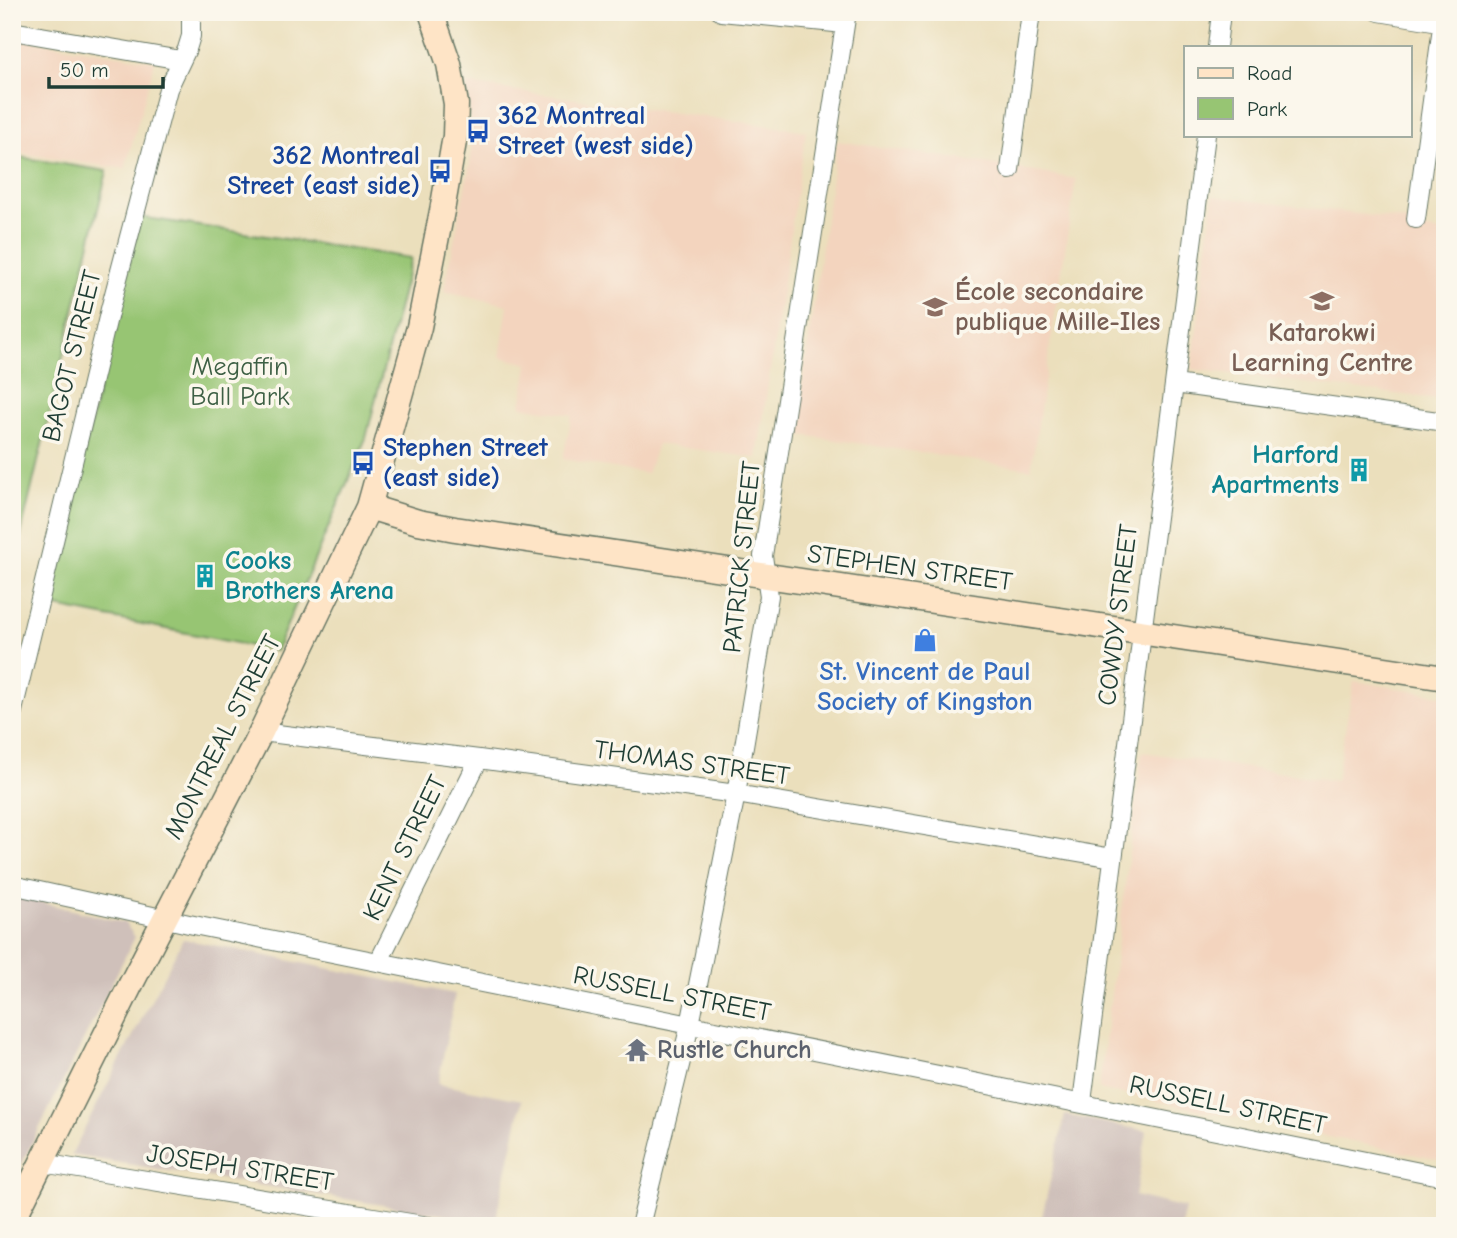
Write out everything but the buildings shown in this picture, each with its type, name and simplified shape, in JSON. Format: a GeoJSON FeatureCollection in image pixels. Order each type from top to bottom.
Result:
{"type":"FeatureCollection","features":[{"type":"Feature","properties":{"kind":"main road","name":"MONTREAL STREET"},"geometry":{"type":"LineString","coordinates":[[12,1222],[164,918],[261,732],[369,507],[419,327],[455,136],[456,104],[449,64],[431,12]]}},
{"type":"Feature","properties":{"kind":"main road","name":"STEPHEN STREET"},"geometry":{"type":"LineString","coordinates":[[369,507],[418,522],[455,529],[1445,678]]}},
{"type":"Feature","properties":{"kind":"street","name":"BAGOT STREET"},"geometry":{"type":"LineString","coordinates":[[12,715],[110,309],[168,91],[191,36],[191,12]]}},
{"type":"Feature","properties":{"kind":"street"},"geometry":{"type":"LineString","coordinates":[[722,12],[846,18]]}},
{"type":"Feature","properties":{"kind":"street"},"geometry":{"type":"LineString","coordinates":[[1010,170],[1031,12]]}},
{"type":"Feature","properties":{"kind":"street"},"geometry":{"type":"LineString","coordinates":[[1217,46],[1221,12]]}},
{"type":"Feature","properties":{"kind":"street"},"geometry":{"type":"LineString","coordinates":[[1379,12],[1444,19],[1416,219]]}},
{"type":"Feature","properties":{"kind":"street","name":"PATRICK STREET"},"geometry":{"type":"LineString","coordinates":[[640,1226],[690,1025],[736,794],[769,596],[763,556],[846,18]]}},
{"type":"Feature","properties":{"kind":"street"},"geometry":{"type":"LineString","coordinates":[[12,31],[181,60]]}},
{"type":"Feature","properties":{"kind":"street","name":"COWDY STREET"},"geometry":{"type":"LineString","coordinates":[[1082,1102],[1206,136]]}},
{"type":"Feature","properties":{"kind":"street"},"geometry":{"type":"LineString","coordinates":[[1175,384],[1445,422]]}},
{"type":"Feature","properties":{"kind":"street","name":"THOMAS STREET"},"geometry":{"type":"LineString","coordinates":[[261,732],[736,794],[1113,858]]}},
{"type":"Feature","properties":{"kind":"street","name":"KENT STREET"},"geometry":{"type":"LineString","coordinates":[[379,961],[479,759]]}},
{"type":"Feature","properties":{"kind":"street","name":"RUSSELL STREET"},"geometry":{"type":"LineString","coordinates":[[12,885],[1445,1177]]}},
{"type":"Feature","properties":{"kind":"street","name":"JOSEPH STREET"},"geometry":{"type":"LineString","coordinates":[[42,1163],[429,1226]]}},
{"type":"Feature","properties":{"kind":"shaded area"},"geometry":{"type":"Polygon","coordinates":[[[12,38],[155,61],[125,169],[12,152],[12,38]]]}},
{"type":"Feature","properties":{"kind":"shaded area"},"geometry":{"type":"Polygon","coordinates":[[[467,84],[806,131],[757,458],[657,444],[647,474],[563,459],[572,415],[521,406],[528,364],[500,357],[508,305],[444,291],[471,158],[467,84]]]}},
{"type":"Feature","properties":{"kind":"shaded area","name":"École secondaire publique Mille-Iles"},"geometry":{"type":"Polygon","coordinates":[[[837,141],[1076,179],[1031,469],[795,434],[837,141]]]}},
{"type":"Feature","properties":{"kind":"shaded area","name":"Katarokwi Learning Centre"},"geometry":{"type":"Polygon","coordinates":[[[1213,196],[1398,219],[1423,224],[1424,229],[1445,233],[1445,400],[1192,369],[1213,196]]]}},
{"type":"Feature","properties":{"kind":"shaded area"},"geometry":{"type":"Polygon","coordinates":[[[1354,681],[1445,696],[1445,1161],[1099,1089],[1142,752],[1336,781],[1354,681]]]}},
{"type":"Feature","properties":{"kind":"shaded area"},"geometry":{"type":"Polygon","coordinates":[[[12,895],[125,923],[135,937],[12,1183],[12,895]]]}},
{"type":"Feature","properties":{"kind":"shaded area"},"geometry":{"type":"Polygon","coordinates":[[[183,939],[455,994],[438,1084],[522,1100],[495,1223],[71,1155],[183,939]]]}},
{"type":"Feature","properties":{"kind":"shaded area"},"geometry":{"type":"Polygon","coordinates":[[[1065,1115],[1147,1131],[1135,1196],[1185,1208],[1181,1226],[1040,1226],[1065,1115]]]}},
{"type":"Feature","properties":{"kind":"green space"},"geometry":{"type":"Polygon","coordinates":[[[12,156],[107,171],[12,571],[12,156]]]}},
{"type":"Feature","properties":{"kind":"green space","name":"Megaffin Ball Park"},"geometry":{"type":"Polygon","coordinates":[[[140,217],[411,258],[366,438],[276,651],[47,605],[140,217]]]}},
{"type":"Feature","properties":{"kind":"place","name":"362 Montreal Street (west side)"},"geometry":{"type":"Point","coordinates":[478,131]}},
{"type":"Feature","properties":{"kind":"place","name":"362 Montreal Street (east side)"},"geometry":{"type":"Point","coordinates":[440,171]}},
{"type":"Feature","properties":{"kind":"place","name":"Katarokwi Learning Centre"},"geometry":{"type":"Point","coordinates":[1322,301]}},
{"type":"Feature","properties":{"kind":"place","name":"École secondaire publique Mille-Iles"},"geometry":{"type":"Point","coordinates":[935,307]}},
{"type":"Feature","properties":{"kind":"place","name":"Stephen Street (east side)"},"geometry":{"type":"Point","coordinates":[363,463]}},
{"type":"Feature","properties":{"kind":"place","name":"Harford Apartments"},"geometry":{"type":"Point","coordinates":[1359,470]}},
{"type":"Feature","properties":{"kind":"place","name":"Cooks Brothers Arena"},"geometry":{"type":"Point","coordinates":[205,576]}},
{"type":"Feature","properties":{"kind":"place","name":"St. Vincent de Paul Society of Kingston"},"geometry":{"type":"Point","coordinates":[925,640]}},
{"type":"Feature","properties":{"kind":"place","name":"Rustle Church"},"geometry":{"type":"Point","coordinates":[637,1050]}}]}
